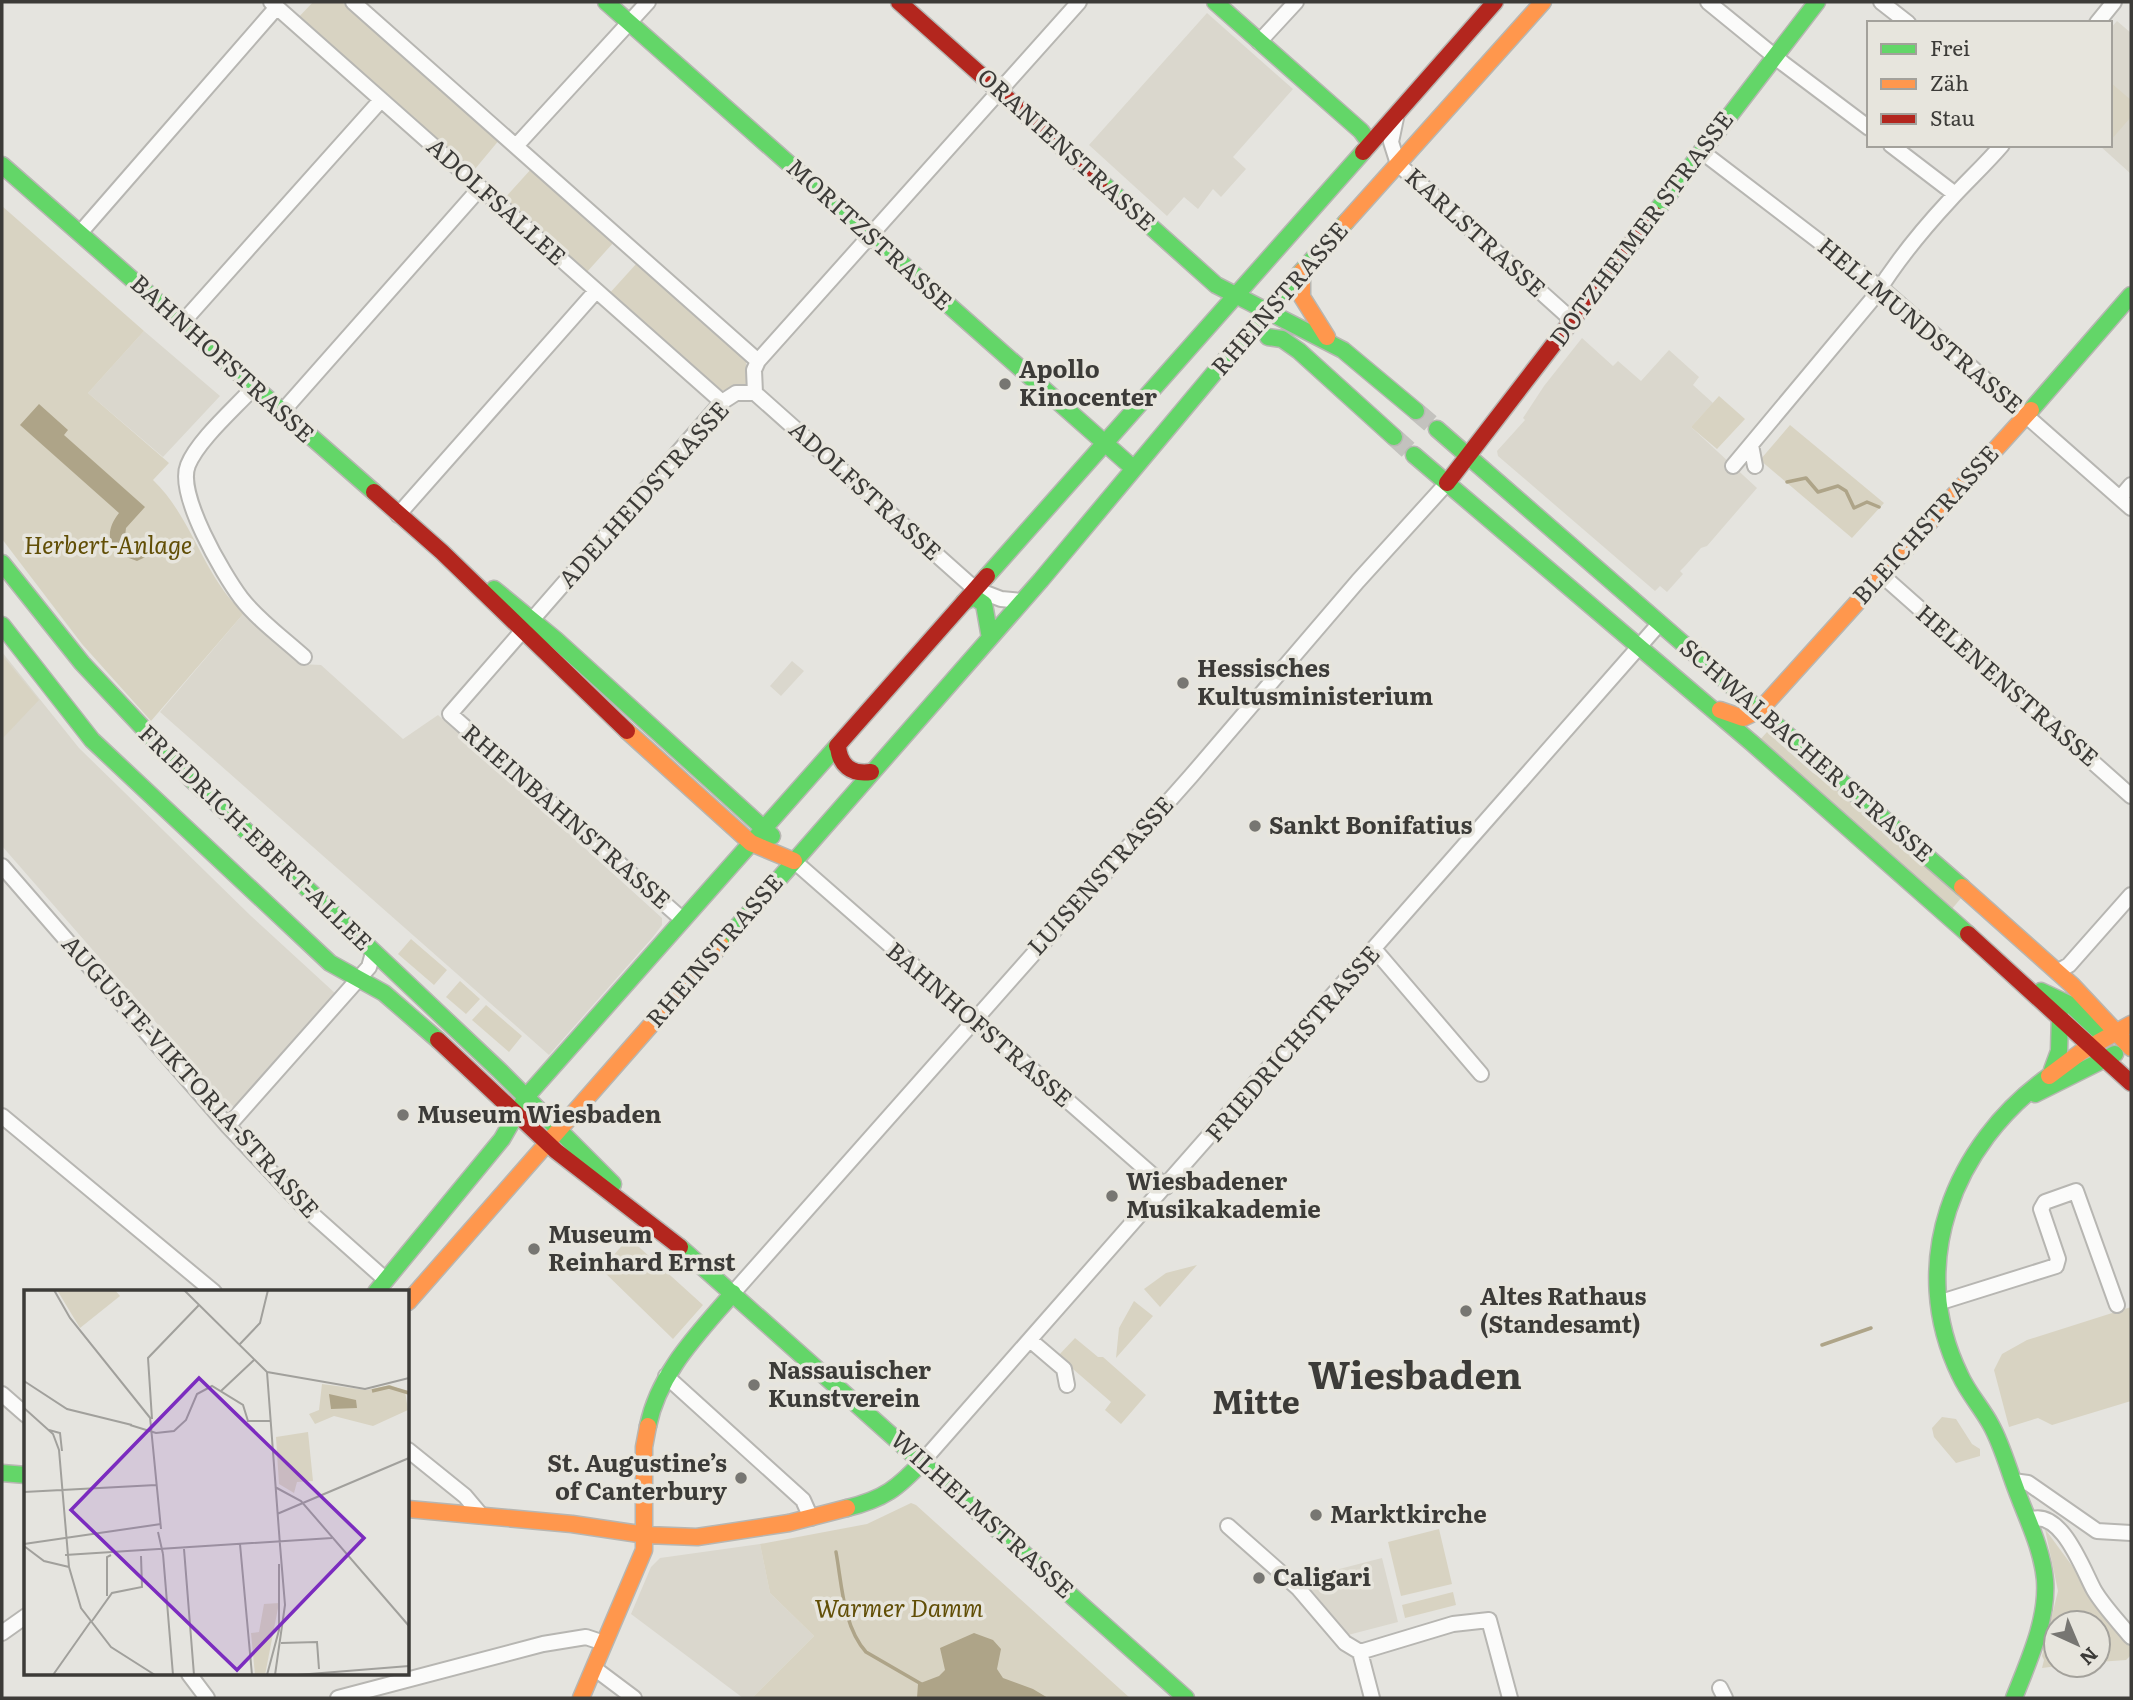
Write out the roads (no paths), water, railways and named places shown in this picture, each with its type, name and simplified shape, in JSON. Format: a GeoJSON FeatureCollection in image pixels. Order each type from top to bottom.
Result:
{"type":"FeatureCollection","features":[{"type":"Feature","properties":{"kind":"main road","name":"MORITZSTRASSE"},"geometry":{"type":"LineString","coordinates":[[606,2],[1133,468]]}},
{"type":"Feature","properties":{"kind":"main road","name":"ORANIENSTRASSE"},"geometry":{"type":"LineString","coordinates":[[899,2],[1233,297]]}},
{"type":"Feature","properties":{"kind":"main road"},"geometry":{"type":"LineString","coordinates":[[1215,2],[1361,131],[1370,144]]}},
{"type":"Feature","properties":{"kind":"main road","name":"RHEINSTRASSE"},"geometry":{"type":"LineString","coordinates":[[381,1286],[502,1139],[526,1097],[1495,2]]}},
{"type":"Feature","properties":{"kind":"main road","name":"RHEINSTRASSE"},"geometry":{"type":"LineString","coordinates":[[410,1300],[990,638],[1266,311],[1543,2]]}},
{"type":"Feature","properties":{"kind":"main road","name":"DOTZHEIMER STRASSE"},"geometry":{"type":"LineString","coordinates":[[1469,457],[1817,2]]}},
{"type":"Feature","properties":{"kind":"main road","name":"BAHNHOFSTRASSE"},"geometry":{"type":"LineString","coordinates":[[2,165],[398,515],[765,827],[793,861]]}},
{"type":"Feature","properties":{"kind":"main road"},"geometry":{"type":"LineString","coordinates":[[1302,271],[1302,297],[1332,343]]}},
{"type":"Feature","properties":{"kind":"main road","name":"BLEICHSTRASSE"},"geometry":{"type":"LineString","coordinates":[[1760,710],[1843,617],[1884,577],[2131,295]]}},
{"type":"Feature","properties":{"kind":"main road"},"geometry":{"type":"LineString","coordinates":[[1233,297],[1305,328],[1332,343],[1416,411]]}},
{"type":"Feature","properties":{"kind":"main road"},"geometry":{"type":"LineString","coordinates":[[1236,349],[1268,337],[1305,328]]}},
{"type":"Feature","properties":{"kind":"main road"},"geometry":{"type":"LineString","coordinates":[[1268,337],[1282,339],[1299,351],[1394,437]]}},
{"type":"Feature","properties":{"kind":"main road","name":"SCHWALBACHER STRASSE"},"geometry":{"type":"LineString","coordinates":[[1437,429],[2057,972],[2131,1047]]}},
{"type":"Feature","properties":{"kind":"main road","name":"SCHWALBACHER STRASSE"},"geometry":{"type":"LineString","coordinates":[[1414,455],[1706,704],[2060,1016],[2131,1083]]}},
{"type":"Feature","properties":{"kind":"main road","name":"LUISENSTRASSE"},"geometry":{"type":"LineString","coordinates":[[1447,484],[1469,457]]}},
{"type":"Feature","properties":{"kind":"main road","name":"FRIEDRICH-EBERT-ALLEE"},"geometry":{"type":"LineString","coordinates":[[2,563],[124,711],[526,1097]]}},
{"type":"Feature","properties":{"kind":"main road"},"geometry":{"type":"LineString","coordinates":[[964,602],[974,597],[984,604],[990,638]]}},
{"type":"Feature","properties":{"kind":"main road","name":"SCHWALBACHER STRASSE"},"geometry":{"type":"LineString","coordinates":[[1659,624],[1659,656],[1662,666]]}},
{"type":"Feature","properties":{"kind":"main road","name":"FRIEDRICH-EBERT-ALLEE"},"geometry":{"type":"LineString","coordinates":[[2,625],[92,740],[330,963],[384,993],[517,1114]]}},
{"type":"Feature","properties":{"kind":"main road","name":"BAHNHOFSTRASSE"},"geometry":{"type":"LineString","coordinates":[[528,626],[668,769],[751,843],[793,861]]}},
{"type":"Feature","properties":{"kind":"main road"},"geometry":{"type":"LineString","coordinates":[[1706,704],[1743,718],[1760,710]]}},
{"type":"Feature","properties":{"kind":"main road"},"geometry":{"type":"LineString","coordinates":[[838,744],[839,759],[846,768],[858,774],[871,772]]}},
{"type":"Feature","properties":{"kind":"main road","name":"SCHWALBACHER STRASSE"},"geometry":{"type":"LineString","coordinates":[[1952,879],[1953,923]]}},
{"type":"Feature","properties":{"kind":"main road"},"geometry":{"type":"LineString","coordinates":[[2024,984],[2071,1005],[2118,1031]]}},
{"type":"Feature","properties":{"kind":"main road"},"geometry":{"type":"LineString","coordinates":[[2052,1070],[2059,1051],[2060,1016]]}},
{"type":"Feature","properties":{"kind":"main road"},"geometry":{"type":"LineString","coordinates":[[2014,1698],[2045,1591],[2043,1571],[2029,1520],[1996,1433],[1956,1366],[1947,1342],[1941,1302],[1939,1255],[1951,1198],[1975,1147],[2007,1110],[2052,1070],[2090,1045],[2118,1031]]}},
{"type":"Feature","properties":{"kind":"main road"},"geometry":{"type":"LineString","coordinates":[[2007,1110],[2131,1047]]}},
{"type":"Feature","properties":{"kind":"main road","name":"WILHELMSTRASSE"},"geometry":{"type":"LineString","coordinates":[[526,1097],[651,1222]]}},
{"type":"Feature","properties":{"kind":"main road","name":"WILHELMSTRASSE"},"geometry":{"type":"LineString","coordinates":[[517,1114],[547,1143],[651,1222],[733,1293],[1186,1698]]}},
{"type":"Feature","properties":{"kind":"main road"},"geometry":{"type":"LineString","coordinates":[[420,1238],[428,1236],[440,1240],[446,1251],[444,1259]]}},
{"type":"Feature","properties":{"kind":"main road"},"geometry":{"type":"LineString","coordinates":[[581,1698],[640,1561],[646,1535],[645,1435],[652,1406],[666,1376],[681,1353],[733,1293]]}},
{"type":"Feature","properties":{"kind":"main road"},"geometry":{"type":"LineString","coordinates":[[410,1509],[646,1535],[697,1537],[811,1518],[876,1501],[900,1486],[923,1461]]}},
{"type":"Feature","properties":{"kind":"main road"},"geometry":{"type":"LineString","coordinates":[[2,1473],[24,1475]]}},
{"type":"Feature","properties":{"kind":"street"},"geometry":{"type":"LineString","coordinates":[[353,2],[758,361],[1079,2]]}},
{"type":"Feature","properties":{"kind":"street"},"geometry":{"type":"LineString","coordinates":[[516,146],[648,2]]}},
{"type":"Feature","properties":{"kind":"street"},"geometry":{"type":"LineString","coordinates":[[1259,42],[1296,2]]}},
{"type":"Feature","properties":{"kind":"street"},"geometry":{"type":"LineString","coordinates":[[1709,2],[1774,57],[1867,127]]}},
{"type":"Feature","properties":{"kind":"street"},"geometry":{"type":"LineString","coordinates":[[1881,2],[1905,21]]}},
{"type":"Feature","properties":{"kind":"street"},"geometry":{"type":"LineString","coordinates":[[2099,21],[2114,2]]}},
{"type":"Feature","properties":{"kind":"street"},"geometry":{"type":"LineString","coordinates":[[80,233],[274,5]]}},
{"type":"Feature","properties":{"kind":"street","name":"ADOLFSALLEE"},"geometry":{"type":"LineString","coordinates":[[274,5],[722,402]]}},
{"type":"Feature","properties":{"kind":"street"},"geometry":{"type":"LineString","coordinates":[[182,323],[308,178],[381,100]]}},
{"type":"Feature","properties":{"kind":"street","name":"KARLSTRASSE"},"geometry":{"type":"LineString","coordinates":[[1408,100],[1396,117],[1391,132],[1398,164],[1572,320]]}},
{"type":"Feature","properties":{"kind":"street"},"geometry":{"type":"LineString","coordinates":[[1894,147],[1955,194]]}},
{"type":"Feature","properties":{"kind":"street"},"geometry":{"type":"LineString","coordinates":[[1733,466],[1881,288],[1890,272],[1955,194],[2000,147]]}},
{"type":"Feature","properties":{"kind":"street","name":"HELLMUNDSTRASSE"},"geometry":{"type":"LineString","coordinates":[[1701,151],[1881,288],[2126,503]]}},
{"type":"Feature","properties":{"kind":"street"},"geometry":{"type":"LineString","coordinates":[[282,412],[480,188]]}},
{"type":"Feature","properties":{"kind":"street"},"geometry":{"type":"LineString","coordinates":[[398,515],[596,291]]}},
{"type":"Feature","properties":{"kind":"street","name":"ADELHEIDSTRASSE"},"geometry":{"type":"LineString","coordinates":[[450,714],[722,402],[736,393],[755,393],[754,370],[758,361]]}},
{"type":"Feature","properties":{"kind":"street"},"geometry":{"type":"LineString","coordinates":[[254,387],[193,455],[186,477],[191,502],[205,534],[241,597],[304,657]]}},
{"type":"Feature","properties":{"kind":"street","name":"ADOLFSTRASSE"},"geometry":{"type":"LineString","coordinates":[[755,393],[975,589]]}},
{"type":"Feature","properties":{"kind":"street"},"geometry":{"type":"LineString","coordinates":[[1751,445],[1755,466]]}},
{"type":"Feature","properties":{"kind":"street","name":"LUISENSTRASSE"},"geometry":{"type":"LineString","coordinates":[[733,1293],[975,1021],[1369,569],[1447,484]]}},
{"type":"Feature","properties":{"kind":"street"},"geometry":{"type":"LineString","coordinates":[[2126,503],[2131,485]]}},
{"type":"Feature","properties":{"kind":"street","name":"HELENENSTRASSE"},"geometry":{"type":"LineString","coordinates":[[1884,577],[2131,796]]}},
{"type":"Feature","properties":{"kind":"street"},"geometry":{"type":"LineString","coordinates":[[975,589],[1001,599],[1022,601]]}},
{"type":"Feature","properties":{"kind":"street","name":"FRIEDRICHSTRASSE"},"geometry":{"type":"LineString","coordinates":[[923,1461],[1659,624]]}},
{"type":"Feature","properties":{"kind":"street","name":"RHEINBAHNSTRASSE"},"geometry":{"type":"LineString","coordinates":[[450,714],[683,920]]}},
{"type":"Feature","properties":{"kind":"street","name":"BAHNHOFSTRASSE"},"geometry":{"type":"LineString","coordinates":[[793,861],[1166,1187]]}},
{"type":"Feature","properties":{"kind":"street","name":"AUGUSTE-VIKTORIA-STRASSE"},"geometry":{"type":"LineString","coordinates":[[2,866],[228,1126],[381,1286]]}},
{"type":"Feature","properties":{"kind":"street"},"geometry":{"type":"LineString","coordinates":[[2057,972],[2069,965],[2131,895]]}},
{"type":"Feature","properties":{"kind":"street"},"geometry":{"type":"LineString","coordinates":[[1375,950],[1481,1074]]}},
{"type":"Feature","properties":{"kind":"street"},"geometry":{"type":"LineString","coordinates":[[228,1126],[372,964],[373,953]]}},
{"type":"Feature","properties":{"kind":"street"},"geometry":{"type":"LineString","coordinates":[[2,1116],[212,1290]]}},
{"type":"Feature","properties":{"kind":"street"},"geometry":{"type":"LineString","coordinates":[[1941,1302],[2056,1266],[2058,1259],[2041,1209],[2045,1202],[2076,1191],[2117,1305]]}},
{"type":"Feature","properties":{"kind":"street"},"geometry":{"type":"LineString","coordinates":[[1030,1340],[1064,1369],[1067,1385]]}},
{"type":"Feature","properties":{"kind":"street"},"geometry":{"type":"LineString","coordinates":[[666,1376],[803,1500],[811,1518]]}},
{"type":"Feature","properties":{"kind":"street"},"geometry":{"type":"LineString","coordinates":[[2,1394],[24,1414]]}},
{"type":"Feature","properties":{"kind":"street"},"geometry":{"type":"LineString","coordinates":[[410,1452],[465,1496],[481,1515]]}},
{"type":"Feature","properties":{"kind":"street"},"geometry":{"type":"LineString","coordinates":[[2013,1480],[2028,1483],[2084,1523],[2103,1533],[2131,1533]]}},
{"type":"Feature","properties":{"kind":"street"},"geometry":{"type":"LineString","coordinates":[[2029,1520],[2045,1519],[2060,1532],[2088,1571],[2093,1589],[2131,1637]]}},
{"type":"Feature","properties":{"kind":"street"},"geometry":{"type":"LineString","coordinates":[[1228,1527],[1298,1588],[1345,1643],[1360,1652],[1373,1698]]}},
{"type":"Feature","properties":{"kind":"street"},"geometry":{"type":"LineString","coordinates":[[2,1633],[24,1617]]}},
{"type":"Feature","properties":{"kind":"street"},"geometry":{"type":"LineString","coordinates":[[1360,1652],[1453,1624],[1489,1620],[1510,1698]]}},
{"type":"Feature","properties":{"kind":"street"},"geometry":{"type":"LineString","coordinates":[[338,1698],[543,1644],[586,1637],[604,1643]]}},
{"type":"Feature","properties":{"kind":"street"},"geometry":{"type":"LineString","coordinates":[[594,1668],[634,1698]]}},
{"type":"Feature","properties":{"kind":"street"},"geometry":{"type":"LineString","coordinates":[[190,1676],[207,1698]]}},
{"type":"Feature","properties":{"kind":"waterway"},"geometry":{"type":"LineString","coordinates":[[1787,482],[1806,478],[1818,492],[1838,486],[1846,491],[1854,508],[1867,502],[1879,507]]}},
{"type":"Feature","properties":{"kind":"waterway"},"geometry":{"type":"LineString","coordinates":[[1822,1345],[1871,1328]]}},
{"type":"Feature","properties":{"kind":"waterway"},"geometry":{"type":"LineString","coordinates":[[836,1552],[848,1618],[858,1642],[866,1652],[923,1685]]}},
{"type":"Feature","properties":{"kind":"tunnel"},"geometry":{"type":"LineString","coordinates":[[1416,411],[1437,429]]}},
{"type":"Feature","properties":{"kind":"tunnel"},"geometry":{"type":"LineString","coordinates":[[1394,437],[1414,455]]}},
{"type":"Feature","properties":{"kind":"place","name":"Apollo Kinocenter"},"geometry":{"type":"Point","coordinates":[1005,384]}},
{"type":"Feature","properties":{"kind":"place","name":"Hessisches Kultusministerium"},"geometry":{"type":"Point","coordinates":[1183,683]}},
{"type":"Feature","properties":{"kind":"place","name":"Sankt Bonifatius"},"geometry":{"type":"Point","coordinates":[1255,826]}},
{"type":"Feature","properties":{"kind":"place","name":"Museum Wiesbaden"},"geometry":{"type":"Point","coordinates":[403,1115]}},
{"type":"Feature","properties":{"kind":"place","name":"Wiesbadener Musikakademie"},"geometry":{"type":"Point","coordinates":[1112,1196]}},
{"type":"Feature","properties":{"kind":"place","name":"Museum Reinhard Ernst"},"geometry":{"type":"Point","coordinates":[534,1249]}},
{"type":"Feature","properties":{"kind":"place","name":"Altes Rathaus (Standesamt)"},"geometry":{"type":"Point","coordinates":[1466,1311]}},
{"type":"Feature","properties":{"kind":"place","name":"Nassauischer Kunstverein"},"geometry":{"type":"Point","coordinates":[754,1385]}},
{"type":"Feature","properties":{"kind":"place","name":"St. Augustine’s of Canterbury"},"geometry":{"type":"Point","coordinates":[741,1478]}},
{"type":"Feature","properties":{"kind":"place","name":"Marktkirche"},"geometry":{"type":"Point","coordinates":[1316,1515]}},
{"type":"Feature","properties":{"kind":"place","name":"Caligari"},"geometry":{"type":"Point","coordinates":[1259,1578]}},
{"type":"Feature","properties":{"kind":"district","name":"Wiesbaden"},"geometry":{"type":"Point","coordinates":[1415,1376]}},
{"type":"Feature","properties":{"kind":"district","name":"Mitte"},"geometry":{"type":"Point","coordinates":[1256,1403]}},
{"type":"Feature","properties":{"kind":"park label","name":"Herbert-Anlage"},"geometry":{"type":"Point","coordinates":[108,546]}},
{"type":"Feature","properties":{"kind":"park label","name":"Warmer Damm"},"geometry":{"type":"Point","coordinates":[899,1609]}}]}
